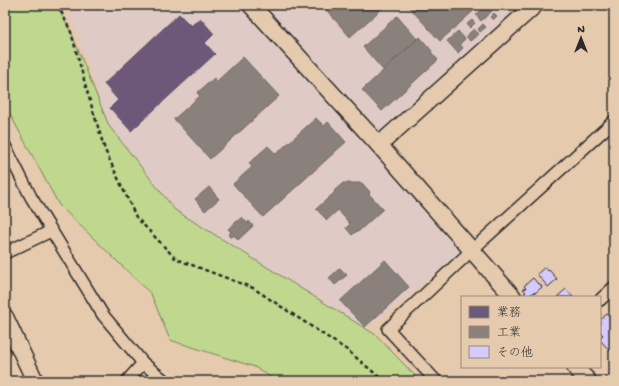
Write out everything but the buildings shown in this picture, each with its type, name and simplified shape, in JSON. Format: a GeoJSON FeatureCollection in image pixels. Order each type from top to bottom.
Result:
{"type":"FeatureCollection","features":[{"type":"Feature","properties":{"kind":"street"},"geometry":{"type":"LineString","coordinates":[[251,5],[379,145],[512,296]]}},
{"type":"Feature","properties":{"kind":"street"},"geometry":{"type":"LineString","coordinates":[[379,145],[535,5]]}},
{"type":"Feature","properties":{"kind":"street"},"geometry":{"type":"LineString","coordinates":[[436,381],[388,329],[472,250],[614,121]]}},
{"type":"Feature","properties":{"kind":"street"},"geometry":{"type":"LineString","coordinates":[[5,146],[31,197],[103,315],[142,363],[165,381]]}},
{"type":"Feature","properties":{"kind":"street"},"geometry":{"type":"LineString","coordinates":[[5,253],[51,231]]}},
{"type":"Feature","properties":{"kind":"street"},"geometry":{"type":"LineString","coordinates":[[601,299],[614,287]]}},
{"type":"Feature","properties":{"kind":"street"},"geometry":{"type":"LineString","coordinates":[[5,318],[35,381]]}},
{"type":"Feature","properties":{"kind":"street"},"geometry":{"type":"LineString","coordinates":[[127,381],[142,363]]}},
{"type":"Feature","properties":{"kind":"street"},"geometry":{"type":"LineString","coordinates":[[576,368],[588,381]]}},
{"type":"Feature","properties":{"kind":"path"},"geometry":{"type":"LineString","coordinates":[[58,5],[71,32],[105,150],[136,217],[176,259],[253,288],[347,350],[384,381]]}},
{"type":"Feature","properties":{"kind":"shaded area"},"geometry":{"type":"Polygon","coordinates":[[[65,5],[520,5],[366,145],[460,249],[459,254],[366,330],[176,210],[109,126],[74,24],[65,5]]]}},
{"type":"Feature","properties":{"kind":"green space"},"geometry":{"type":"Polygon","coordinates":[[[5,5],[56,5],[71,32],[109,126],[175,210],[376,335],[420,381],[277,381],[255,367],[170,340],[151,294],[59,205],[5,105],[5,5]]]}}]}
